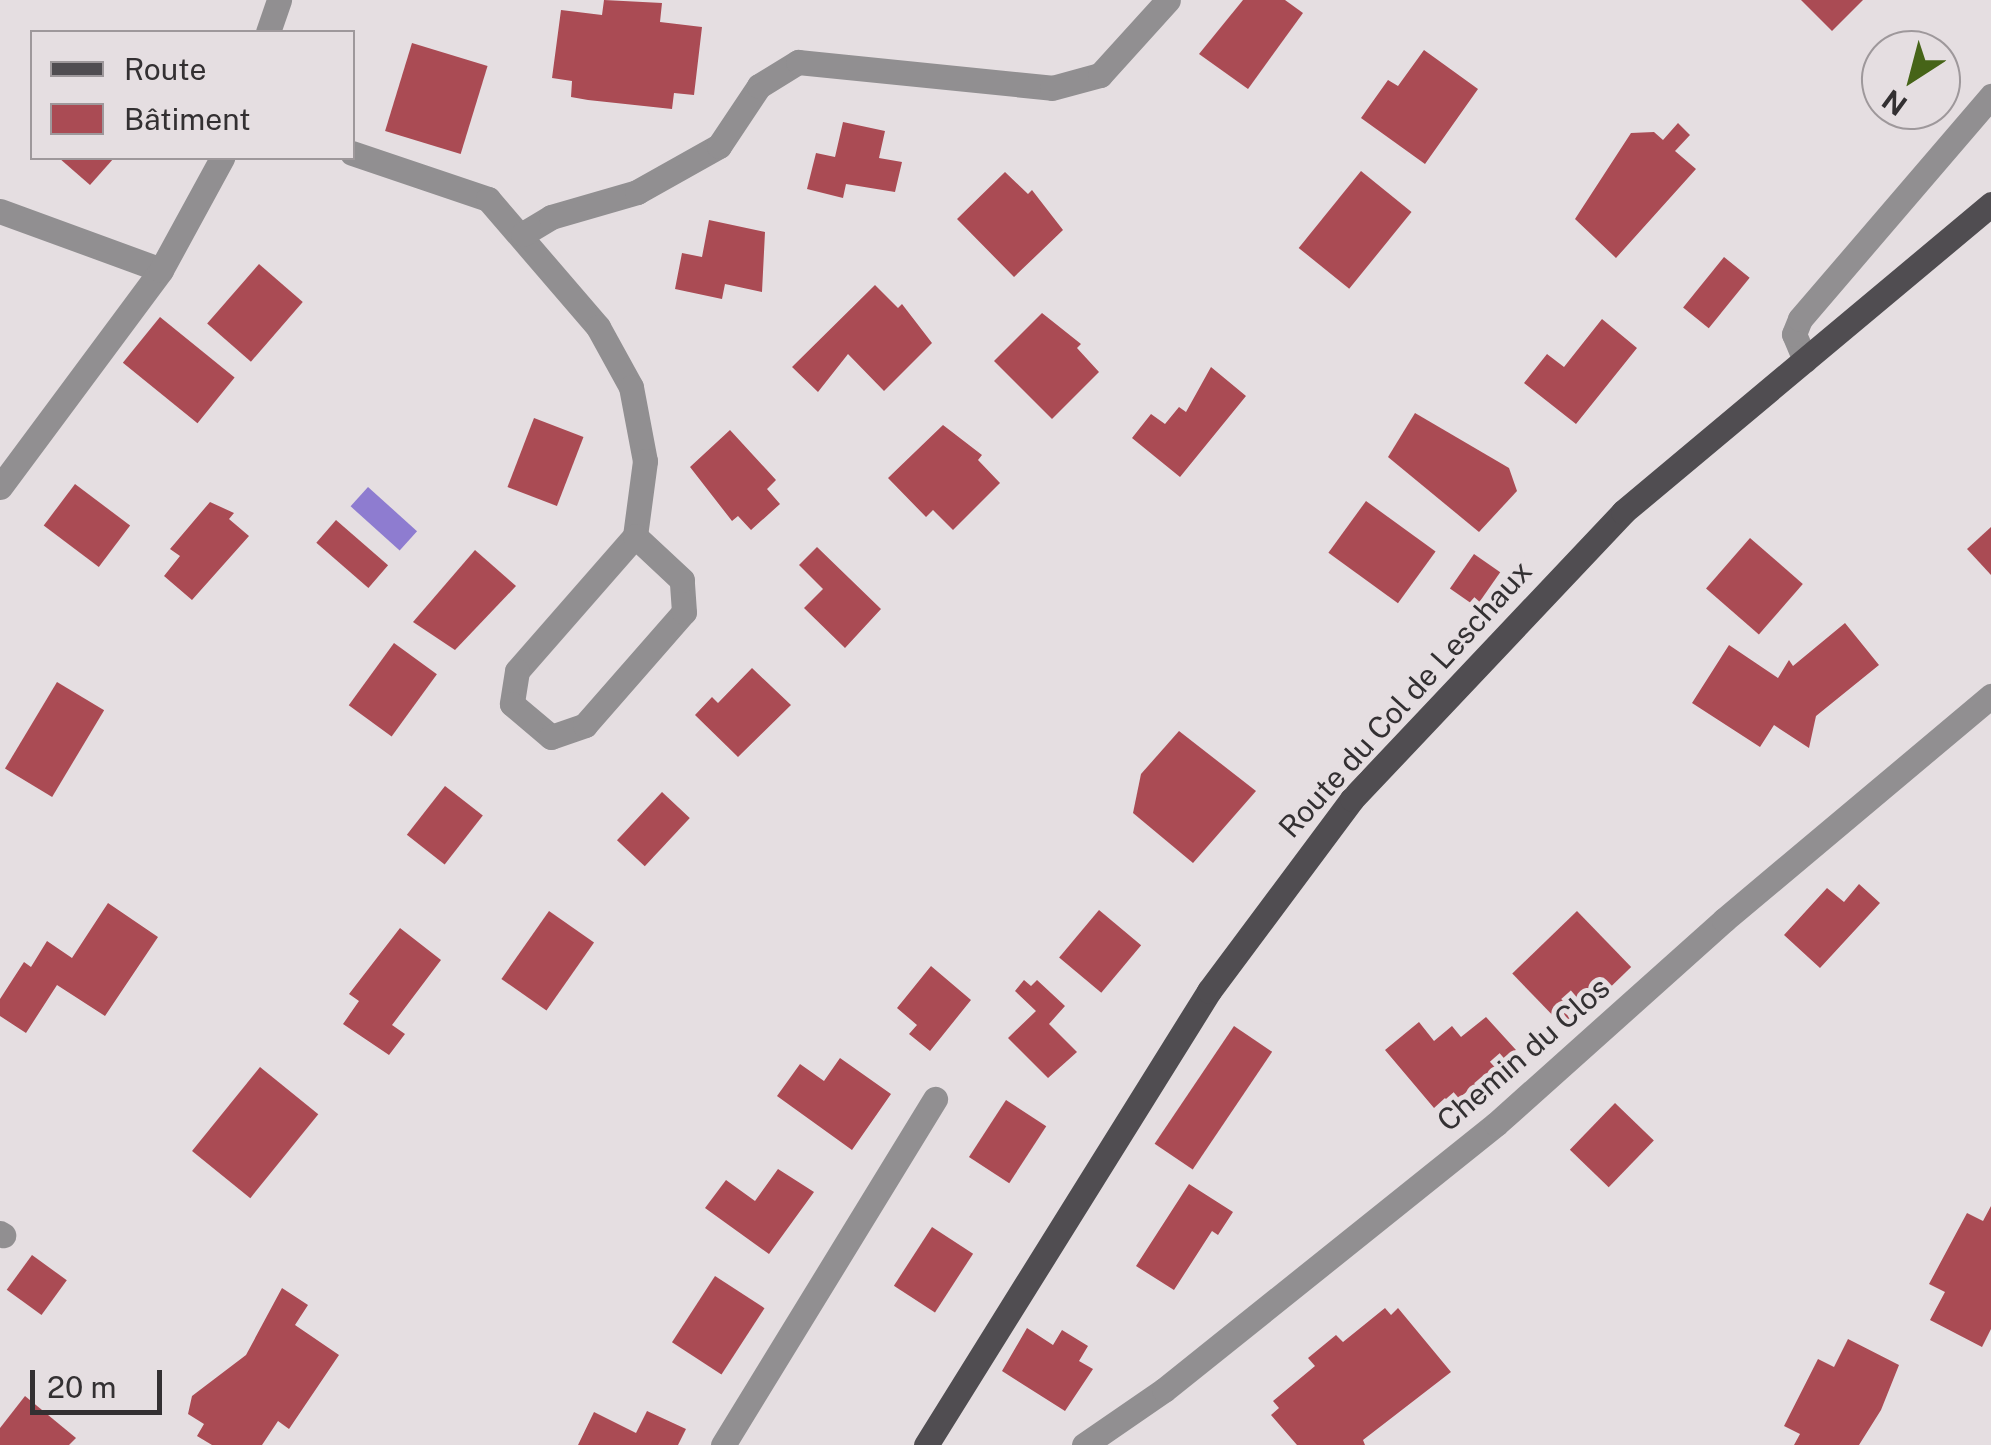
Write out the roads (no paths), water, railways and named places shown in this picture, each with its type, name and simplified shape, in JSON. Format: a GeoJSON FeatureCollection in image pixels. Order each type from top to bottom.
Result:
{"type":"FeatureCollection","features":[{"type":"Feature","properties":{"kind":"main road","name":"Route du Col de Leschaux"},"geometry":{"type":"LineString","coordinates":[[926,1445],[1209,990],[1352,798],[1623,512],[1991,204]]}},
{"type":"Feature","properties":{"kind":"street"},"geometry":{"type":"LineString","coordinates":[[269,30],[279,0]]}},
{"type":"Feature","properties":{"kind":"street"},"geometry":{"type":"LineString","coordinates":[[523,234],[551,217],[637,192],[719,146],[760,86],[798,62],[1052,88],[1100,75],[1168,0]]}},
{"type":"Feature","properties":{"kind":"street"},"geometry":{"type":"LineString","coordinates":[[1804,360],[1794,334],[1800,319],[1991,96]]}},
{"type":"Feature","properties":{"kind":"street"},"geometry":{"type":"LineString","coordinates":[[355,153],[488,198],[523,234],[598,327],[630,387],[645,461],[635,536],[516,672],[512,704],[551,737],[585,725],[684,612],[682,580],[635,536]]}},
{"type":"Feature","properties":{"kind":"street"},"geometry":{"type":"LineString","coordinates":[[0,487],[160,270],[221,160]]}},
{"type":"Feature","properties":{"kind":"street"},"geometry":{"type":"LineString","coordinates":[[0,211],[160,270]]}},
{"type":"Feature","properties":{"kind":"street","name":"Chemin du Clos"},"geometry":{"type":"LineString","coordinates":[[1084,1445],[1164,1390],[1496,1124],[1724,920],[1991,696]]}},
{"type":"Feature","properties":{"kind":"street"},"geometry":{"type":"LineString","coordinates":[[723,1445],[935,1099]]}}]}
